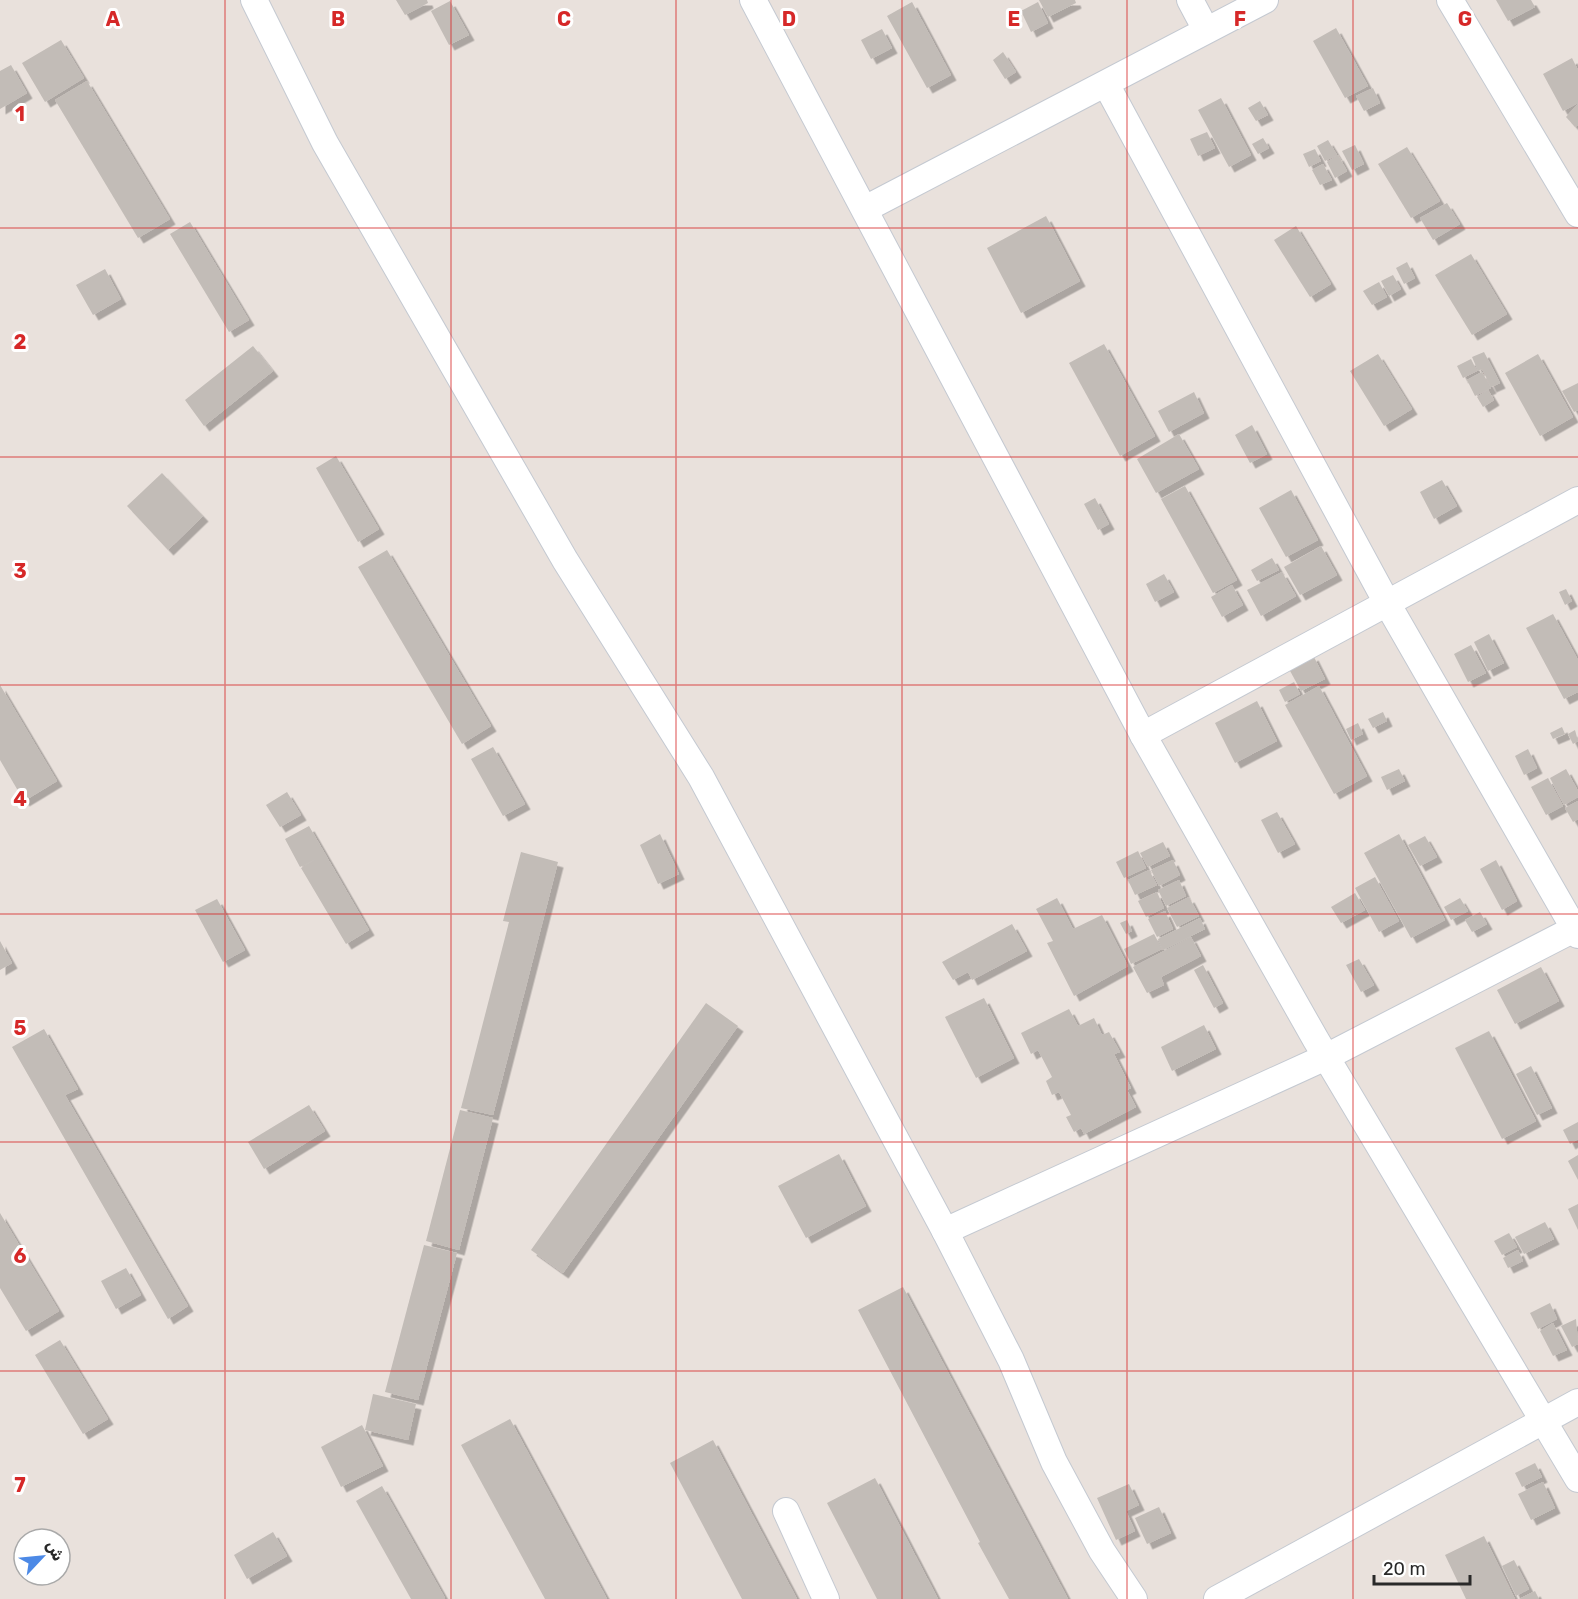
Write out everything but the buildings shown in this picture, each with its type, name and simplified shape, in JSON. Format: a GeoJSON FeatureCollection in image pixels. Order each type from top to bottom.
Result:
{"type":"FeatureCollection","features":[{"type":"Feature","properties":{"kind":"street"},"geometry":{"type":"LineString","coordinates":[[254,0],[325,143],[378,236],[565,560],[701,777],[945,1231],[1011,1360],[1054,1462],[1102,1551],[1134,1599]]}},
{"type":"Feature","properties":{"kind":"street"},"geometry":{"type":"LineString","coordinates":[[753,0],[866,209],[1143,735],[1326,1057],[1578,1479]]}},
{"type":"Feature","properties":{"kind":"street"},"geometry":{"type":"LineString","coordinates":[[1190,0],[1206,30]]}},
{"type":"Feature","properties":{"kind":"street"},"geometry":{"type":"LineString","coordinates":[[866,209],[1265,0]]}},
{"type":"Feature","properties":{"kind":"street"},"geometry":{"type":"LineString","coordinates":[[1450,0],[1578,214]]}},
{"type":"Feature","properties":{"kind":"street"},"geometry":{"type":"LineString","coordinates":[[945,1231],[1326,1057],[1577,930],[1387,603],[1106,84]]}},
{"type":"Feature","properties":{"kind":"street"},"geometry":{"type":"LineString","coordinates":[[1143,735],[1578,500]]}},
{"type":"Feature","properties":{"kind":"street"},"geometry":{"type":"LineString","coordinates":[[1216,1599],[1578,1402]]}},
{"type":"Feature","properties":{"kind":"street"},"geometry":{"type":"LineString","coordinates":[[786,1511],[826,1599]]}}]}
